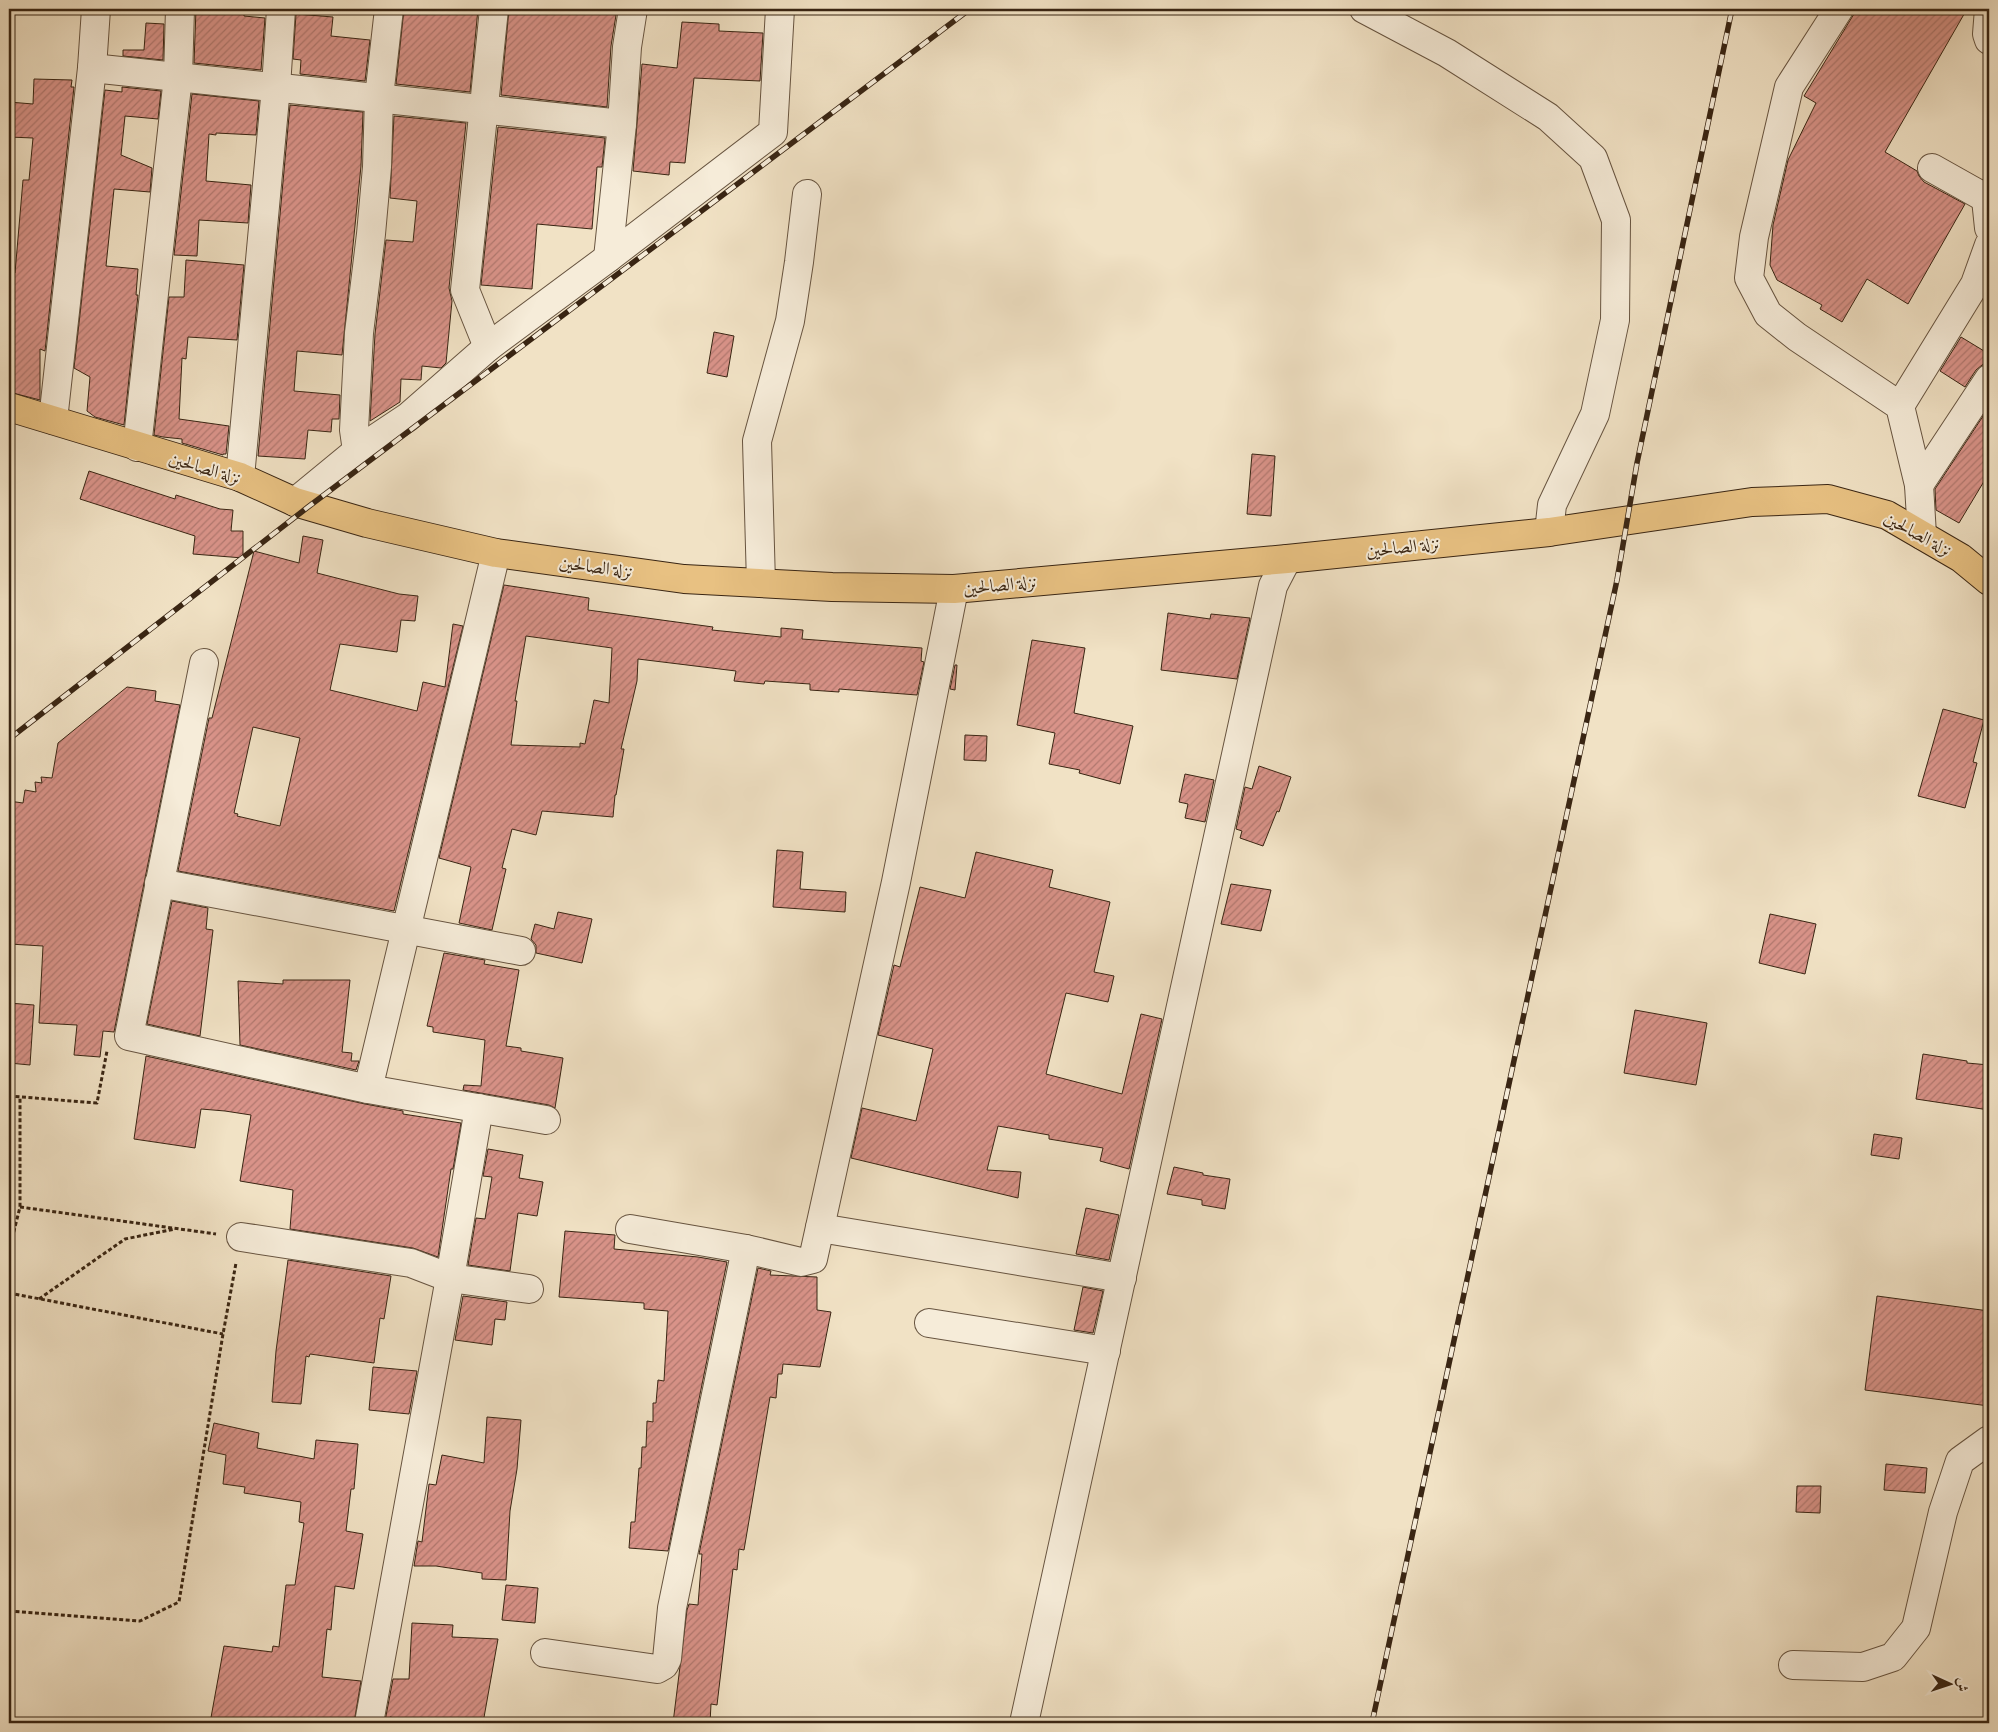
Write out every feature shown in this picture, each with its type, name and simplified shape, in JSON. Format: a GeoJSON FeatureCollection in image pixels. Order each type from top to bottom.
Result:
{"type":"FeatureCollection","features":[{"type":"Feature","properties":{"kind":"main road","name":"نزلة الصالحين"},"geometry":{"type":"LineString","coordinates":[[9,407],[240,478],[295,502],[367,523],[496,553],[684,579],[832,587],[954,589],[1288,559],[1549,532],[1752,502],[1828,500],[1888,515],[1961,558],[1989,580]]}},
{"type":"Feature","properties":{"kind":"street"},"geometry":{"type":"LineString","coordinates":[[53,420],[92,68],[96,9]]}},
{"type":"Feature","properties":{"kind":"street"},"geometry":{"type":"LineString","coordinates":[[137,447],[178,77],[180,9]]}},
{"type":"Feature","properties":{"kind":"street"},"geometry":{"type":"LineString","coordinates":[[240,478],[276,87],[281,9]]}},
{"type":"Feature","properties":{"kind":"street"},"geometry":{"type":"LineString","coordinates":[[357,451],[354,430],[359,333],[372,224],[377,167],[379,97],[389,9]]}},
{"type":"Feature","properties":{"kind":"street"},"geometry":{"type":"LineString","coordinates":[[488,347],[465,290],[494,9]]}},
{"type":"Feature","properties":{"kind":"street"},"geometry":{"type":"LineString","coordinates":[[608,258],[622,124],[627,48],[633,9]]}},
{"type":"Feature","properties":{"kind":"street"},"geometry":{"type":"LineString","coordinates":[[295,502],[357,451],[408,417],[488,347],[773,132],[780,9]]}},
{"type":"Feature","properties":{"kind":"street"},"geometry":{"type":"LineString","coordinates":[[1364,9],[1448,53],[1548,117],[1593,158],[1616,220],[1614,320],[1595,414],[1552,505],[1549,532]]}},
{"type":"Feature","properties":{"kind":"street"},"geometry":{"type":"LineString","coordinates":[[1840,9],[1789,87],[1754,237],[1749,278],[1768,314],[1797,337],[1900,406],[1919,485],[1922,535]]}},
{"type":"Feature","properties":{"kind":"street"},"geometry":{"type":"LineString","coordinates":[[1989,9],[1987,34],[1989,40]]}},
{"type":"Feature","properties":{"kind":"street"},"geometry":{"type":"LineString","coordinates":[[92,68],[622,124]]}},
{"type":"Feature","properties":{"kind":"street"},"geometry":{"type":"LineString","coordinates":[[1932,168],[1988,197],[1989,228]]}},
{"type":"Feature","properties":{"kind":"street"},"geometry":{"type":"LineString","coordinates":[[761,583],[757,441],[790,321],[807,194]]}},
{"type":"Feature","properties":{"kind":"street"},"geometry":{"type":"LineString","coordinates":[[1900,406],[1975,284],[1989,245]]}},
{"type":"Feature","properties":{"kind":"street"},"geometry":{"type":"LineString","coordinates":[[1919,485],[1989,379]]}},
{"type":"Feature","properties":{"kind":"street"},"geometry":{"type":"LineString","coordinates":[[368,1089],[496,553]]}},
{"type":"Feature","properties":{"kind":"street"},"geometry":{"type":"LineString","coordinates":[[1024,1723],[1273,586],[1288,559]]}},
{"type":"Feature","properties":{"kind":"street"},"geometry":{"type":"LineString","coordinates":[[630,1229],[746,1249],[801,1262],[813,1259],[896,882],[954,589]]}},
{"type":"Feature","properties":{"kind":"street"},"geometry":{"type":"LineString","coordinates":[[204,663],[129,1036],[368,1089],[546,1120]]}},
{"type":"Feature","properties":{"kind":"street"},"geometry":{"type":"LineString","coordinates":[[159,883],[521,951]]}},
{"type":"Feature","properties":{"kind":"street"},"geometry":{"type":"LineString","coordinates":[[369,1723],[479,1108]]}},
{"type":"Feature","properties":{"kind":"street"},"geometry":{"type":"LineString","coordinates":[[820,1228],[1122,1278]]}},
{"type":"Feature","properties":{"kind":"street"},"geometry":{"type":"LineString","coordinates":[[241,1237],[411,1263],[450,1278],[528,1289]]}},
{"type":"Feature","properties":{"kind":"street"},"geometry":{"type":"LineString","coordinates":[[545,1653],[657,1669],[664,1665],[667,1659],[672,1608],[746,1249]]}},
{"type":"Feature","properties":{"kind":"street"},"geometry":{"type":"LineString","coordinates":[[928,1322],[1106,1351]]}},
{"type":"Feature","properties":{"kind":"street"},"geometry":{"type":"LineString","coordinates":[[1793,1665],[1863,1666],[1894,1657],[1916,1628],[1943,1512],[1960,1461],[1989,1440]]}},
{"type":"Feature","properties":{"kind":"path"},"geometry":{"type":"LineString","coordinates":[[9,1096],[97,1103],[107,1051],[129,1036]]}},
{"type":"Feature","properties":{"kind":"path"},"geometry":{"type":"LineString","coordinates":[[9,1251],[20,1207],[20,1097]]}},
{"type":"Feature","properties":{"kind":"path"},"geometry":{"type":"LineString","coordinates":[[9,1611],[140,1621],[179,1602],[222,1334],[241,1237],[20,1207]]}},
{"type":"Feature","properties":{"kind":"path"},"geometry":{"type":"LineString","coordinates":[[38,1298],[125,1239],[178,1228]]}},
{"type":"Feature","properties":{"kind":"path"},"geometry":{"type":"LineString","coordinates":[[9,1293],[222,1334]]}},
{"type":"Feature","properties":{"kind":"building"},"geometry":{"type":"Polygon","coordinates":[[[196,9],[244,9],[244,16],[265,18],[261,70],[194,63],[196,9]]]}},
{"type":"Feature","properties":{"kind":"building"},"geometry":{"type":"Polygon","coordinates":[[[404,9],[478,9],[470,92],[396,84],[404,9]]]}},
{"type":"Feature","properties":{"kind":"building"},"geometry":{"type":"Polygon","coordinates":[[[509,9],[617,9],[611,46],[607,107],[501,95],[509,9]]]}},
{"type":"Feature","properties":{"kind":"building"},"geometry":{"type":"Polygon","coordinates":[[[1857,9],[1967,9],[1885,152],[1917,171],[1924,182],[1965,204],[1908,304],[1867,279],[1842,322],[1820,309],[1822,305],[1777,280],[1770,265],[1773,225],[1788,160],[1816,103],[1804,96],[1857,9]]]}},
{"type":"Feature","properties":{"kind":"building"},"geometry":{"type":"Polygon","coordinates":[[[296,14],[333,17],[331,36],[370,40],[365,81],[300,74],[301,60],[293,59],[296,14]]]}},
{"type":"Feature","properties":{"kind":"building"},"geometry":{"type":"Polygon","coordinates":[[[682,22],[719,24],[719,31],[763,33],[760,81],[694,78],[685,163],[670,162],[669,175],[633,171],[642,64],[677,68],[682,22]]]}},
{"type":"Feature","properties":{"kind":"building"},"geometry":{"type":"Polygon","coordinates":[[[146,23],[164,24],[163,60],[123,56],[123,50],[144,50],[146,23]]]}},
{"type":"Feature","properties":{"kind":"building"},"geometry":{"type":"Polygon","coordinates":[[[34,79],[72,80],[71,87],[74,87],[45,351],[40,349],[40,400],[9,392],[13,273],[15,273],[23,180],[29,180],[33,138],[9,137],[9,102],[33,104],[34,79]]]}},
{"type":"Feature","properties":{"kind":"building"},"geometry":{"type":"Polygon","coordinates":[[[122,87],[161,91],[158,119],[125,116],[121,155],[152,168],[150,192],[114,189],[106,266],[138,269],[136,295],[138,295],[124,425],[95,417],[87,411],[90,377],[74,368],[105,90],[122,92],[122,87]]]}},
{"type":"Feature","properties":{"kind":"building"},"geometry":{"type":"Polygon","coordinates":[[[192,94],[259,101],[256,135],[209,134],[206,181],[251,185],[248,223],[199,220],[197,256],[174,255],[192,94]]]}},
{"type":"Feature","properties":{"kind":"building"},"geometry":{"type":"Polygon","coordinates":[[[290,105],[363,112],[361,166],[342,355],[297,351],[294,391],[340,395],[339,419],[332,419],[331,432],[308,430],[305,459],[258,456],[290,105]]]}},
{"type":"Feature","properties":{"kind":"building"},"geometry":{"type":"Polygon","coordinates":[[[394,116],[466,123],[449,288],[452,301],[446,363],[441,368],[422,366],[421,380],[401,379],[400,402],[370,421],[375,334],[386,240],[413,242],[417,201],[390,198],[394,116]]]}},
{"type":"Feature","properties":{"kind":"building"},"geometry":{"type":"Polygon","coordinates":[[[498,127],[605,138],[602,167],[597,167],[592,229],[537,224],[532,289],[481,285],[498,127]]]}},
{"type":"Feature","properties":{"kind":"building"},"geometry":{"type":"Polygon","coordinates":[[[186,260],[244,265],[237,340],[188,337],[186,359],[182,358],[179,419],[229,426],[226,454],[223,455],[182,443],[182,439],[154,435],[169,297],[184,297],[186,260]]]}},
{"type":"Feature","properties":{"kind":"building"},"geometry":{"type":"Polygon","coordinates":[[[714,332],[734,336],[727,377],[707,373],[714,332]]]}},
{"type":"Feature","properties":{"kind":"building"},"geometry":{"type":"Polygon","coordinates":[[[1961,337],[1989,354],[1989,363],[1982,365],[1976,370],[1965,387],[1940,371],[1961,337]]]}},
{"type":"Feature","properties":{"kind":"building"},"geometry":{"type":"Polygon","coordinates":[[[1989,407],[1989,473],[1959,523],[1936,510],[1935,489],[1989,407]]]}},
{"type":"Feature","properties":{"kind":"building"},"geometry":{"type":"Polygon","coordinates":[[[1252,454],[1275,456],[1271,516],[1247,514],[1252,454]]]}},
{"type":"Feature","properties":{"kind":"building"},"geometry":{"type":"Polygon","coordinates":[[[89,471],[175,499],[176,495],[220,509],[233,510],[231,531],[243,531],[243,558],[193,554],[195,536],[80,499],[89,471]]]}},
{"type":"Feature","properties":{"kind":"building"},"geometry":{"type":"Polygon","coordinates":[[[303,536],[323,540],[317,573],[399,594],[418,596],[415,621],[401,620],[397,652],[340,644],[330,690],[417,711],[423,682],[445,687],[453,624],[463,626],[394,911],[178,871],[209,718],[212,718],[254,551],[299,563],[303,536]],[[253,727],[234,813],[238,814],[237,816],[280,826],[300,738],[253,727]]]}},
{"type":"Feature","properties":{"kind":"building"},"geometry":{"type":"Polygon","coordinates":[[[504,585],[589,598],[588,610],[713,627],[712,630],[781,637],[781,628],[803,630],[802,639],[922,648],[921,661],[924,662],[917,695],[839,689],[839,692],[810,690],[810,684],[765,681],[764,684],[734,681],[736,671],[638,659],[637,681],[621,749],[624,749],[615,795],[613,817],[542,811],[536,835],[512,829],[502,868],[506,869],[492,930],[459,923],[471,867],[439,858],[504,585]],[[526,636],[515,701],[517,701],[511,745],[580,747],[580,743],[585,744],[594,700],[609,703],[612,648],[526,636]]]}},
{"type":"Feature","properties":{"kind":"building"},"geometry":{"type":"Polygon","coordinates":[[[1168,613],[1210,619],[1211,614],[1250,618],[1237,679],[1161,670],[1168,613]]]}},
{"type":"Feature","properties":{"kind":"building"},"geometry":{"type":"Polygon","coordinates":[[[1032,640],[1085,648],[1074,713],[1133,726],[1120,784],[1079,773],[1080,770],[1049,764],[1055,733],[1017,725],[1032,640]]]}},
{"type":"Feature","properties":{"kind":"building"},"geometry":{"type":"Polygon","coordinates":[[[955,665],[957,665],[955,690],[950,689],[955,665]]]}},
{"type":"Feature","properties":{"kind":"building"},"geometry":{"type":"Polygon","coordinates":[[[127,687],[156,691],[155,701],[180,705],[114,1032],[103,1031],[100,1057],[74,1055],[77,1025],[39,1023],[43,946],[9,944],[9,801],[23,803],[25,790],[36,792],[35,782],[42,783],[41,777],[52,778],[58,743],[127,687]]]}},
{"type":"Feature","properties":{"kind":"building"},"geometry":{"type":"Polygon","coordinates":[[[1943,709],[1984,720],[1973,762],[1977,763],[1965,808],[1918,796],[1943,709]]]}},
{"type":"Feature","properties":{"kind":"building"},"geometry":{"type":"Polygon","coordinates":[[[965,735],[987,736],[986,761],[964,760],[965,735]]]}},
{"type":"Feature","properties":{"kind":"building"},"geometry":{"type":"Polygon","coordinates":[[[1259,766],[1291,777],[1279,812],[1277,811],[1263,846],[1240,838],[1242,831],[1236,829],[1245,787],[1252,789],[1259,766]]]}},
{"type":"Feature","properties":{"kind":"building"},"geometry":{"type":"Polygon","coordinates":[[[1185,774],[1214,780],[1205,822],[1185,818],[1188,804],[1179,802],[1185,774]]]}},
{"type":"Feature","properties":{"kind":"building"},"geometry":{"type":"Polygon","coordinates":[[[777,850],[803,852],[800,889],[846,892],[845,912],[773,907],[777,850]]]}},
{"type":"Feature","properties":{"kind":"building"},"geometry":{"type":"Polygon","coordinates":[[[976,852],[1053,870],[1049,887],[1110,902],[1094,972],[1114,976],[1108,1002],[1066,993],[1046,1074],[1122,1094],[1141,1014],[1162,1019],[1129,1169],[1100,1161],[1103,1148],[1049,1139],[1049,1135],[998,1126],[987,1170],[1021,1172],[1018,1198],[851,1158],[862,1108],[916,1121],[933,1049],[878,1035],[894,965],[900,967],[920,887],[965,898],[976,852]]]}},
{"type":"Feature","properties":{"kind":"building"},"geometry":{"type":"Polygon","coordinates":[[[1231,884],[1271,890],[1261,931],[1221,924],[1231,884]]]}},
{"type":"Feature","properties":{"kind":"building"},"geometry":{"type":"Polygon","coordinates":[[[172,901],[208,908],[206,929],[213,930],[200,1036],[147,1024],[172,901]]]}},
{"type":"Feature","properties":{"kind":"building"},"geometry":{"type":"Polygon","coordinates":[[[558,912],[592,919],[582,963],[536,953],[536,945],[531,939],[535,924],[554,929],[558,912]]]}},
{"type":"Feature","properties":{"kind":"building"},"geometry":{"type":"Polygon","coordinates":[[[1770,914],[1816,924],[1805,974],[1759,963],[1770,914]]]}},
{"type":"Feature","properties":{"kind":"building"},"geometry":{"type":"Polygon","coordinates":[[[444,953],[485,960],[484,964],[519,970],[506,1046],[521,1048],[521,1051],[563,1058],[555,1108],[549,1105],[463,1090],[464,1085],[481,1086],[485,1040],[433,1032],[433,1027],[427,1026],[444,953]]]}},
{"type":"Feature","properties":{"kind":"building"},"geometry":{"type":"Polygon","coordinates":[[[283,980],[350,980],[342,1052],[352,1053],[351,1061],[359,1061],[356,1070],[240,1045],[238,981],[283,984],[283,980]]]}},
{"type":"Feature","properties":{"kind":"building"},"geometry":{"type":"Polygon","coordinates":[[[9,1003],[34,1005],[30,1065],[9,1063],[9,1003]]]}},
{"type":"Feature","properties":{"kind":"building"},"geometry":{"type":"Polygon","coordinates":[[[1635,1010],[1707,1023],[1696,1085],[1624,1073],[1635,1010]]]}},
{"type":"Feature","properties":{"kind":"building"},"geometry":{"type":"Polygon","coordinates":[[[1923,1054],[1967,1061],[1967,1063],[1989,1065],[1989,1110],[1916,1099],[1923,1054]]]}},
{"type":"Feature","properties":{"kind":"building"},"geometry":{"type":"Polygon","coordinates":[[[146,1056],[403,1111],[403,1114],[461,1123],[453,1169],[451,1169],[438,1257],[413,1248],[290,1229],[293,1190],[240,1181],[251,1115],[201,1109],[195,1148],[134,1139],[146,1056]]]}},
{"type":"Feature","properties":{"kind":"building"},"geometry":{"type":"Polygon","coordinates":[[[1874,1134],[1902,1138],[1899,1159],[1871,1155],[1874,1134]]]}},
{"type":"Feature","properties":{"kind":"building"},"geometry":{"type":"Polygon","coordinates":[[[488,1149],[523,1155],[519,1178],[543,1182],[537,1216],[518,1213],[510,1271],[468,1265],[476,1218],[485,1219],[492,1177],[483,1176],[488,1149]]]}},
{"type":"Feature","properties":{"kind":"building"},"geometry":{"type":"Polygon","coordinates":[[[1174,1167],[1203,1173],[1203,1175],[1230,1179],[1225,1209],[1202,1205],[1202,1200],[1167,1194],[1174,1167]]]}},
{"type":"Feature","properties":{"kind":"building"},"geometry":{"type":"Polygon","coordinates":[[[1086,1208],[1119,1215],[1109,1260],[1076,1254],[1086,1208]]]}},
{"type":"Feature","properties":{"kind":"building"},"geometry":{"type":"Polygon","coordinates":[[[565,1231],[615,1235],[614,1249],[698,1257],[727,1262],[668,1551],[629,1548],[631,1522],[635,1522],[642,1447],[646,1447],[647,1421],[653,1422],[653,1403],[656,1403],[658,1380],[664,1381],[668,1311],[644,1309],[644,1303],[559,1297],[565,1231]]]}},
{"type":"Feature","properties":{"kind":"building"},"geometry":{"type":"Polygon","coordinates":[[[288,1260],[391,1276],[384,1319],[380,1318],[374,1363],[310,1354],[309,1357],[306,1356],[301,1404],[272,1402],[276,1351],[288,1260]]]}},
{"type":"Feature","properties":{"kind":"building"},"geometry":{"type":"Polygon","coordinates":[[[758,1268],[771,1271],[770,1275],[817,1277],[817,1310],[831,1312],[820,1367],[783,1364],[782,1374],[778,1374],[776,1398],[770,1397],[744,1550],[739,1549],[737,1570],[733,1569],[717,1705],[711,1704],[710,1723],[673,1723],[687,1610],[689,1604],[698,1605],[702,1554],[699,1554],[758,1268]]]}},
{"type":"Feature","properties":{"kind":"building"},"geometry":{"type":"Polygon","coordinates":[[[1083,1287],[1103,1291],[1093,1333],[1074,1330],[1083,1287]]]}},
{"type":"Feature","properties":{"kind":"building"},"geometry":{"type":"Polygon","coordinates":[[[463,1296],[507,1302],[505,1320],[495,1319],[492,1345],[455,1340],[463,1296]]]}},
{"type":"Feature","properties":{"kind":"building"},"geometry":{"type":"Polygon","coordinates":[[[1877,1296],[1989,1311],[1989,1406],[1865,1390],[1877,1296]]]}},
{"type":"Feature","properties":{"kind":"building"},"geometry":{"type":"Polygon","coordinates":[[[373,1367],[417,1371],[409,1414],[369,1410],[373,1367]]]}},
{"type":"Feature","properties":{"kind":"building"},"geometry":{"type":"Polygon","coordinates":[[[487,1417],[521,1420],[517,1469],[510,1511],[506,1580],[482,1579],[482,1573],[436,1566],[414,1566],[418,1541],[422,1542],[429,1484],[436,1485],[442,1455],[484,1463],[487,1417]]]}},
{"type":"Feature","properties":{"kind":"building"},"geometry":{"type":"Polygon","coordinates":[[[214,1423],[259,1433],[257,1448],[314,1459],[316,1440],[358,1444],[354,1489],[351,1489],[346,1531],[363,1534],[354,1589],[335,1586],[331,1630],[327,1629],[322,1677],[361,1681],[354,1723],[210,1723],[224,1646],[272,1652],[273,1646],[279,1647],[286,1585],[295,1585],[304,1523],[299,1522],[301,1502],[244,1493],[245,1487],[223,1484],[226,1455],[208,1451],[214,1423]]]}},
{"type":"Feature","properties":{"kind":"building"},"geometry":{"type":"Polygon","coordinates":[[[1886,1464],[1927,1468],[1925,1493],[1884,1490],[1886,1464]]]}},
{"type":"Feature","properties":{"kind":"building"},"geometry":{"type":"Polygon","coordinates":[[[1797,1486],[1821,1486],[1820,1513],[1796,1512],[1797,1486]]]}},
{"type":"Feature","properties":{"kind":"building"},"geometry":{"type":"Polygon","coordinates":[[[506,1585],[538,1588],[535,1623],[502,1620],[506,1585]]]}},
{"type":"Feature","properties":{"kind":"building"},"geometry":{"type":"Polygon","coordinates":[[[412,1623],[453,1625],[452,1637],[498,1639],[483,1723],[418,1723],[390,1717],[389,1721],[385,1721],[393,1679],[409,1679],[412,1623]]]}},
{"type":"Feature","properties":{"kind":"railway"},"geometry":{"type":"LineString","coordinates":[[9,739],[308,507],[970,9]]}},
{"type":"Feature","properties":{"kind":"railway"},"geometry":{"type":"LineString","coordinates":[[1372,1723],[1617,580],[1637,463],[1732,9]]}}]}
